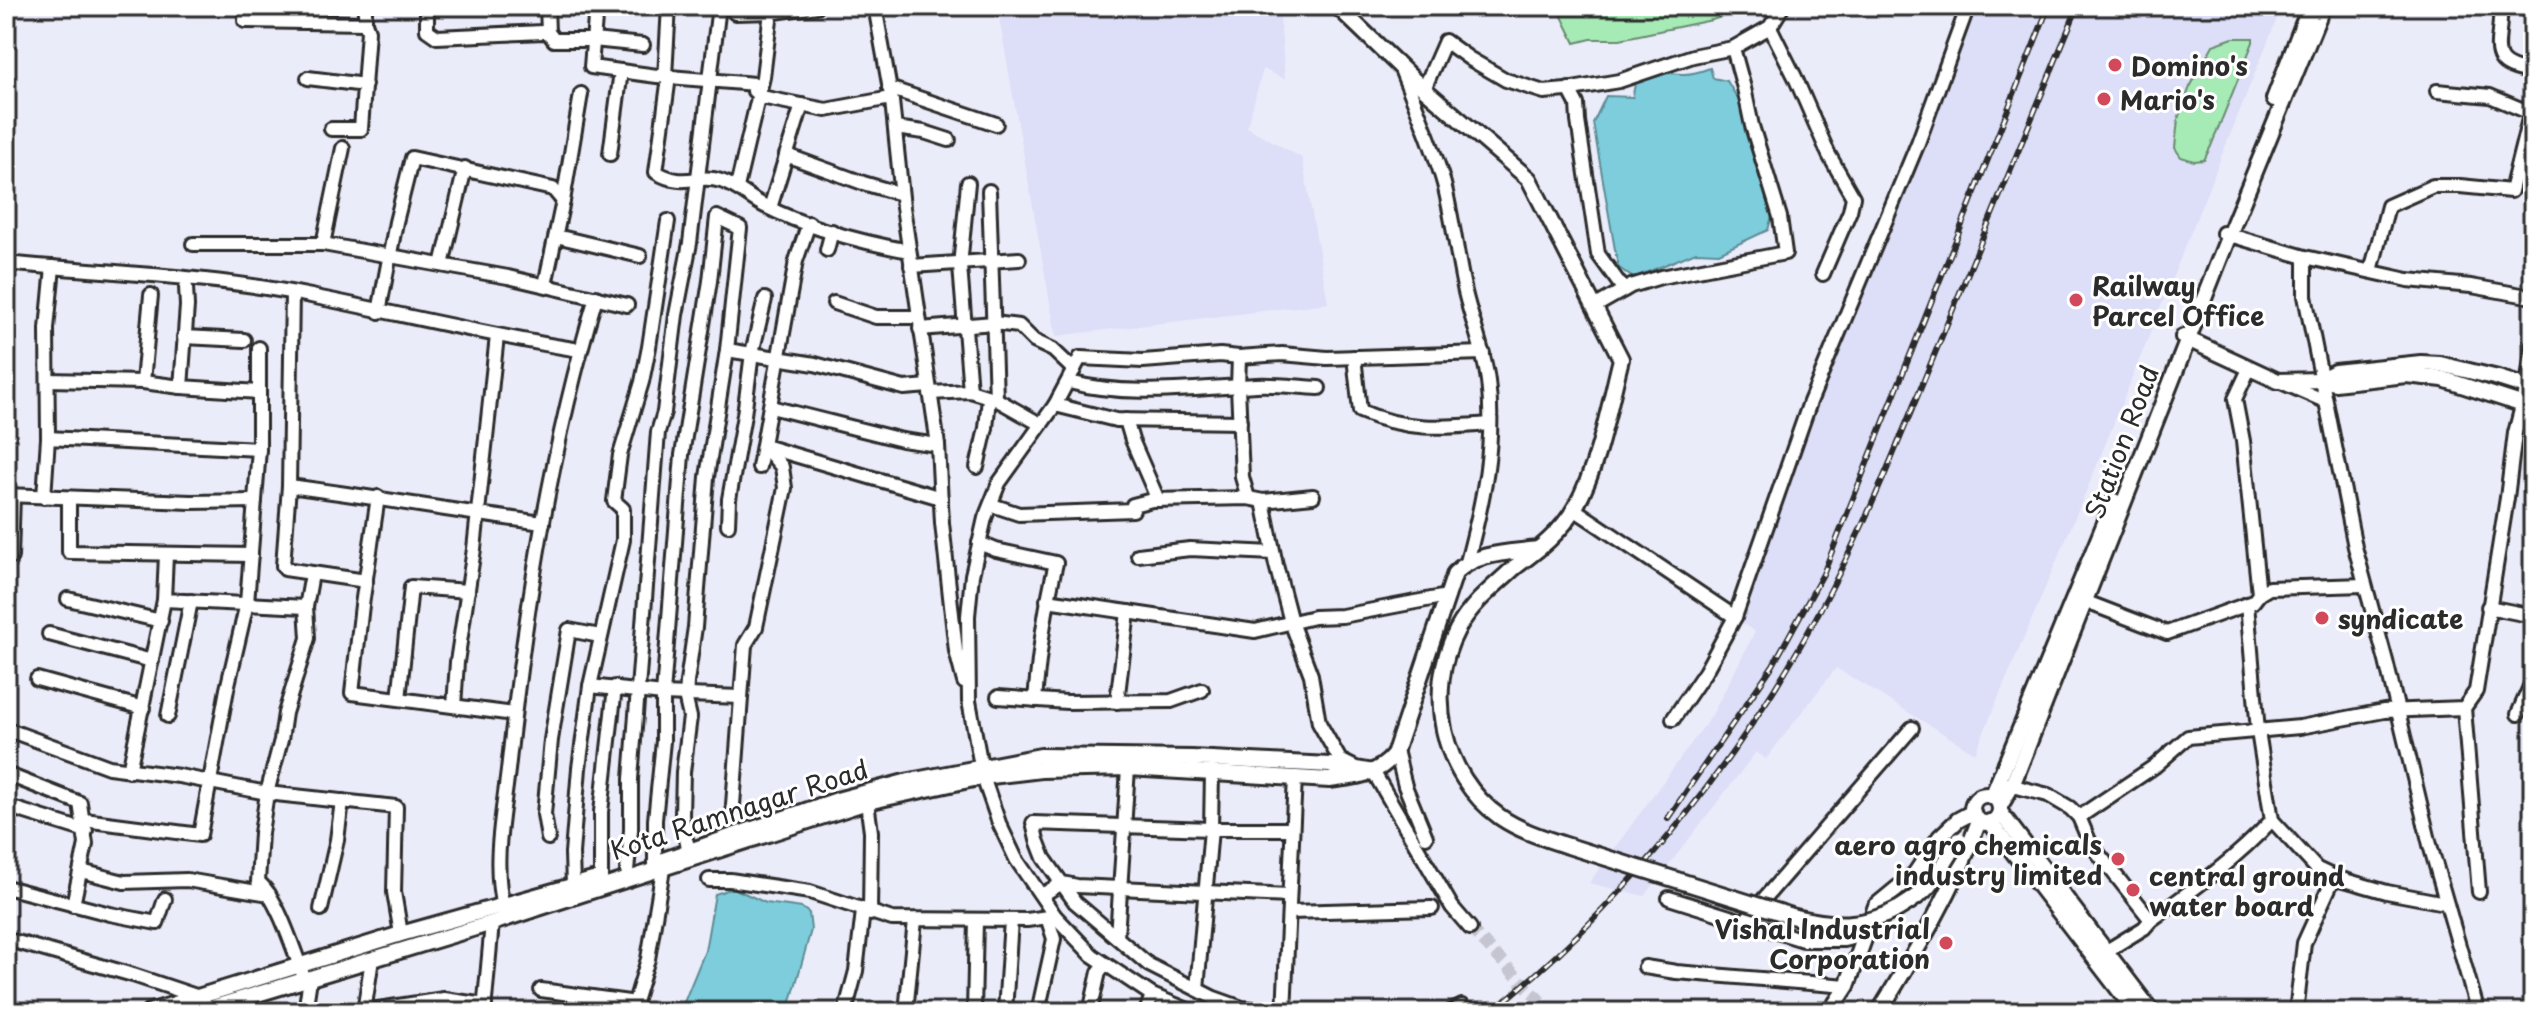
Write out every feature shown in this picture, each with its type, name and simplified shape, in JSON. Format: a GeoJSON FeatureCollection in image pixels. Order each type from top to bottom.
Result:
{"type":"FeatureCollection","features":[{"type":"Feature","properties":{"kind":"street"},"geometry":{"type":"LineString","coordinates":[[246,6],[245,21],[365,23]]}},
{"type":"Feature","properties":{"kind":"street"},"geometry":{"type":"LineString","coordinates":[[331,129],[361,129],[368,31],[365,6]]}},
{"type":"Feature","properties":{"kind":"street"},"geometry":{"type":"LineString","coordinates":[[427,6],[427,30],[437,37],[548,32]]}},
{"type":"Feature","properties":{"kind":"street"},"geometry":{"type":"LineString","coordinates":[[547,6],[548,32],[554,40],[643,45]]}},
{"type":"Feature","properties":{"kind":"street"},"geometry":{"type":"LineString","coordinates":[[596,6],[591,67],[755,84],[754,91],[758,95],[826,110],[890,93],[996,124]]}},
{"type":"Feature","properties":{"kind":"street"},"geometry":{"type":"LineString","coordinates":[[669,6],[667,76],[656,172],[679,181],[716,179],[737,187],[770,208],[809,223],[878,245],[909,251]]}},
{"type":"Feature","properties":{"kind":"street"},"geometry":{"type":"LineString","coordinates":[[627,871],[631,779],[658,432],[666,402],[676,315],[690,243],[719,6]]}},
{"type":"Feature","properties":{"kind":"street"},"geometry":{"type":"LineString","coordinates":[[735,13],[817,6]]}},
{"type":"Feature","properties":{"kind":"street"},"geometry":{"type":"LineString","coordinates":[[875,6],[890,93],[901,194],[938,445],[956,651],[982,772],[999,823],[1016,859],[1042,895],[1051,916],[1054,939],[1038,1012]]}},
{"type":"Feature","properties":{"kind":"street"},"geometry":{"type":"LineString","coordinates":[[1337,6],[1424,89],[1529,179],[1621,359],[1591,470],[1574,509],[1559,530],[1475,604],[1457,630],[1441,688],[1442,716],[1446,742],[1464,781],[1479,799],[1502,818],[1533,834],[1795,917],[1827,924],[1848,925],[1879,919],[1909,903],[1927,889],[1959,840],[1987,812]]}},
{"type":"Feature","properties":{"kind":"street"},"geometry":{"type":"LineString","coordinates":[[1353,6],[1357,25]]}},
{"type":"Feature","properties":{"kind":"street"},"geometry":{"type":"LineString","coordinates":[[1424,89],[1445,41],[1506,80],[1544,92],[1619,81],[1681,60],[1733,48],[1770,27],[1783,6]]}},
{"type":"Feature","properties":{"kind":"street"},"geometry":{"type":"LineString","coordinates":[[1673,719],[1705,672],[1735,617],[1810,402],[1918,143],[1968,6]]}},
{"type":"Feature","properties":{"kind":"street"},"geometry":{"type":"LineString","coordinates":[[1879,1012],[1942,906],[1987,812],[2005,784],[2186,338],[2310,6]]}},
{"type":"Feature","properties":{"kind":"street"},"geometry":{"type":"LineString","coordinates":[[2226,234],[2323,6]]}},
{"type":"Feature","properties":{"kind":"street"},"geometry":{"type":"LineString","coordinates":[[2500,6],[2500,61],[2505,66],[2533,72]]}},
{"type":"Feature","properties":{"kind":"street"},"geometry":{"type":"LineString","coordinates":[[737,187],[763,77],[771,12]]}},
{"type":"Feature","properties":{"kind":"street"},"geometry":{"type":"LineString","coordinates":[[1770,27],[1829,155],[1853,197],[1823,274]]}},
{"type":"Feature","properties":{"kind":"street"},"geometry":{"type":"LineString","coordinates":[[1594,307],[1624,290],[1661,277],[1785,253],[1780,217],[1752,126],[1733,48]]}},
{"type":"Feature","properties":{"kind":"street"},"geometry":{"type":"LineString","coordinates":[[1400,67],[1429,137],[1444,184],[1466,294],[1488,380],[1490,444],[1484,491],[1467,562]]}},
{"type":"Feature","properties":{"kind":"street"},"geometry":{"type":"LineString","coordinates":[[610,154],[621,71]]}},
{"type":"Feature","properties":{"kind":"street"},"geometry":{"type":"LineString","coordinates":[[308,78],[365,85]]}},
{"type":"Feature","properties":{"kind":"street"},"geometry":{"type":"LineString","coordinates":[[1569,89],[1577,104],[1598,254],[1624,290]]}},
{"type":"Feature","properties":{"kind":"street"},"geometry":{"type":"LineString","coordinates":[[2371,271],[2388,206],[2433,186],[2511,191],[2529,119],[2528,112],[2490,96],[2437,91]]}},
{"type":"Feature","properties":{"kind":"street"},"geometry":{"type":"LineString","coordinates":[[545,285],[581,94]]}},
{"type":"Feature","properties":{"kind":"street"},"geometry":{"type":"LineString","coordinates":[[770,208],[802,105]]}},
{"type":"Feature","properties":{"kind":"street"},"geometry":{"type":"LineString","coordinates":[[895,128],[949,140]]}},
{"type":"Feature","properties":{"kind":"street"},"geometry":{"type":"LineString","coordinates":[[323,244],[343,148]]}},
{"type":"Feature","properties":{"kind":"street"},"geometry":{"type":"LineString","coordinates":[[786,155],[901,194]]}},
{"type":"Feature","properties":{"kind":"street"},"geometry":{"type":"LineString","coordinates":[[379,312],[399,207],[412,158],[553,189],[563,201]]}},
{"type":"Feature","properties":{"kind":"street"},"geometry":{"type":"LineString","coordinates":[[442,265],[465,168]]}},
{"type":"Feature","properties":{"kind":"street"},"geometry":{"type":"LineString","coordinates":[[968,183],[960,262],[970,391]]}},
{"type":"Feature","properties":{"kind":"street"},"geometry":{"type":"LineString","coordinates":[[977,467],[992,398],[994,323],[989,191]]}},
{"type":"Feature","properties":{"kind":"street"},"geometry":{"type":"LineString","coordinates":[[541,990],[634,1008],[655,925],[658,867],[655,820],[682,455],[717,217],[740,228],[727,350],[707,477],[686,695],[690,717],[683,772],[682,815],[689,850]]}},
{"type":"Feature","properties":{"kind":"street"},"geometry":{"type":"LineString","coordinates":[[573,886],[572,853],[579,768],[590,686],[623,540],[623,509],[614,501],[620,455],[642,382],[668,221]]}},
{"type":"Feature","properties":{"kind":"street"},"geometry":{"type":"LineString","coordinates":[[759,467],[796,261],[809,223]]}},
{"type":"Feature","properties":{"kind":"street"},"geometry":{"type":"LineString","coordinates":[[827,250],[832,231]]}},
{"type":"Feature","properties":{"kind":"street"},"geometry":{"type":"LineString","coordinates":[[2226,234],[2305,257],[2408,280],[2471,286],[2533,297]]}},
{"type":"Feature","properties":{"kind":"street"},"geometry":{"type":"LineString","coordinates":[[556,236],[640,256]]}},
{"type":"Feature","properties":{"kind":"street"},"geometry":{"type":"LineString","coordinates":[[193,244],[323,244],[545,285],[627,305]]}},
{"type":"Feature","properties":{"kind":"street"},"geometry":{"type":"LineString","coordinates":[[2305,257],[2305,296],[2343,496],[2474,1010]]}},
{"type":"Feature","properties":{"kind":"street"},"geometry":{"type":"LineString","coordinates":[[911,266],[1019,259]]}},
{"type":"Feature","properties":{"kind":"street"},"geometry":{"type":"LineString","coordinates":[[15,264],[214,281],[292,293],[580,350]]}},
{"type":"Feature","properties":{"kind":"street"},"geometry":{"type":"LineString","coordinates":[[44,497],[48,438],[47,329],[53,267]]}},
{"type":"Feature","properties":{"kind":"street"},"geometry":{"type":"LineString","coordinates":[[181,387],[186,287]]}},
{"type":"Feature","properties":{"kind":"street"},"geometry":{"type":"LineString","coordinates":[[292,293],[289,486],[283,566],[312,574],[366,581]]}},
{"type":"Feature","properties":{"kind":"street"},"geometry":{"type":"LineString","coordinates":[[143,382],[151,295]]}},
{"type":"Feature","properties":{"kind":"street"},"geometry":{"type":"LineString","coordinates":[[372,959],[364,1011],[415,1007],[444,999],[484,1008],[500,915],[499,831],[543,523],[580,350],[596,297]]}},
{"type":"Feature","properties":{"kind":"street"},"geometry":{"type":"LineString","coordinates":[[728,525],[729,499],[752,353],[765,299]]}},
{"type":"Feature","properties":{"kind":"street"},"geometry":{"type":"LineString","coordinates":[[834,303],[876,317],[919,323],[1019,326],[1034,341],[1053,350],[1072,376],[1097,389],[1156,390],[1258,384],[1319,388]]}},
{"type":"Feature","properties":{"kind":"street"},"geometry":{"type":"LineString","coordinates":[[454,706],[497,336]]}},
{"type":"Feature","properties":{"kind":"street"},"geometry":{"type":"LineString","coordinates":[[184,337],[244,340]]}},
{"type":"Feature","properties":{"kind":"street"},"geometry":{"type":"LineString","coordinates":[[2186,338],[2325,401]]}},
{"type":"Feature","properties":{"kind":"street"},"geometry":{"type":"LineString","coordinates":[[2479,892],[2464,708],[2476,691],[2488,607],[2530,388],[2533,344]]}},
{"type":"Feature","properties":{"kind":"street"},"geometry":{"type":"LineString","coordinates":[[6,806],[85,826],[200,835],[227,689],[247,603],[259,449],[259,348]]}},
{"type":"Feature","properties":{"kind":"street"},"geometry":{"type":"LineString","coordinates":[[727,350],[815,364],[904,388],[970,391],[992,398],[1040,424]]}},
{"type":"Feature","properties":{"kind":"street"},"geometry":{"type":"LineString","coordinates":[[969,701],[968,616],[985,518],[999,483],[1055,405],[1080,358],[1143,361],[1259,354],[1327,358],[1483,353]]}},
{"type":"Feature","properties":{"kind":"street"},"geometry":{"type":"LineString","coordinates":[[1239,357],[1242,477],[1248,498]]}},
{"type":"Feature","properties":{"kind":"street"},"geometry":{"type":"LineString","coordinates":[[1354,357],[1360,411],[1396,424],[1434,428],[1490,424]]}},
{"type":"Feature","properties":{"kind":"street"},"geometry":{"type":"LineString","coordinates":[[2320,380],[2335,372],[2421,363],[2440,364],[2530,388]]}},
{"type":"Feature","properties":{"kind":"street"},"geometry":{"type":"LineString","coordinates":[[2249,369],[2235,399],[2243,441],[2259,594]]}},
{"type":"Feature","properties":{"kind":"street"},"geometry":{"type":"LineString","coordinates":[[2278,381],[2320,380],[2335,383],[2406,375],[2443,379],[2527,406]]}},
{"type":"Feature","properties":{"kind":"street"},"geometry":{"type":"LineString","coordinates":[[48,380],[143,382],[259,392]]}},
{"type":"Feature","properties":{"kind":"street"},"geometry":{"type":"LineString","coordinates":[[1055,405],[1116,420],[1240,422]]}},
{"type":"Feature","properties":{"kind":"street"},"geometry":{"type":"LineString","coordinates":[[771,407],[902,440],[938,445]]}},
{"type":"Feature","properties":{"kind":"street"},"geometry":{"type":"LineString","coordinates":[[1126,420],[1158,500]]}},
{"type":"Feature","properties":{"kind":"street"},"geometry":{"type":"LineString","coordinates":[[48,438],[259,449]]}},
{"type":"Feature","properties":{"kind":"street"},"geometry":{"type":"LineString","coordinates":[[764,446],[941,498]]}},
{"type":"Feature","properties":{"kind":"street"},"geometry":{"type":"LineString","coordinates":[[733,805],[745,645],[756,627],[784,498],[782,467],[764,446]]}},
{"type":"Feature","properties":{"kind":"street"},"geometry":{"type":"LineString","coordinates":[[289,486],[543,523]]}},
{"type":"Feature","properties":{"kind":"street"},"geometry":{"type":"LineString","coordinates":[[11,557],[10,495],[255,501]]}},
{"type":"Feature","properties":{"kind":"street"},"geometry":{"type":"LineString","coordinates":[[992,505],[1019,514],[1045,514],[1133,510],[1133,505],[1139,502],[1158,500],[1248,498],[1263,501],[1313,496]]}},
{"type":"Feature","properties":{"kind":"street"},"geometry":{"type":"LineString","coordinates":[[378,497],[352,693],[514,714]]}},
{"type":"Feature","properties":{"kind":"street"},"geometry":{"type":"LineString","coordinates":[[69,498],[69,552],[251,555]]}},
{"type":"Feature","properties":{"kind":"street"},"geometry":{"type":"LineString","coordinates":[[1263,501],[1291,622],[1311,675],[1319,723],[1340,760],[1356,768],[1373,771],[1452,907],[1470,928]]}},
{"type":"Feature","properties":{"kind":"street"},"geometry":{"type":"LineString","coordinates":[[1574,509],[1735,617]]}},
{"type":"Feature","properties":{"kind":"street"},"geometry":{"type":"LineString","coordinates":[[979,543],[996,550],[1056,563],[1047,600],[1035,700]]}},
{"type":"Feature","properties":{"kind":"street"},"geometry":{"type":"LineString","coordinates":[[1138,555],[1190,549],[1273,553]]}},
{"type":"Feature","properties":{"kind":"street"},"geometry":{"type":"LineString","coordinates":[[149,1012],[198,1005],[372,959],[500,915],[867,802],[982,772],[1128,768],[1330,780],[1357,777],[1386,766],[1396,750],[1455,573],[1467,562],[1487,556],[1538,549]]}},
{"type":"Feature","properties":{"kind":"street"},"geometry":{"type":"LineString","coordinates":[[129,771],[161,621],[166,555]]}},
{"type":"Feature","properties":{"kind":"street"},"geometry":{"type":"LineString","coordinates":[[305,1012],[305,975],[266,888],[258,882],[267,793],[285,713],[308,638],[306,607],[312,574]]}},
{"type":"Feature","properties":{"kind":"street"},"geometry":{"type":"LineString","coordinates":[[2080,599],[2167,633],[2253,602],[2269,588],[2365,585]]}},
{"type":"Feature","properties":{"kind":"street"},"geometry":{"type":"LineString","coordinates":[[399,699],[411,587],[468,591]]}},
{"type":"Feature","properties":{"kind":"street"},"geometry":{"type":"LineString","coordinates":[[1047,600],[1255,631],[1314,617],[1342,616],[1447,596]]}},
{"type":"Feature","properties":{"kind":"street"},"geometry":{"type":"LineString","coordinates":[[68,599],[161,621]]}},
{"type":"Feature","properties":{"kind":"street"},"geometry":{"type":"LineString","coordinates":[[164,600],[306,607]]}},
{"type":"Feature","properties":{"kind":"street"},"geometry":{"type":"LineString","coordinates":[[168,716],[191,601]]}},
{"type":"Feature","properties":{"kind":"street"},"geometry":{"type":"LineString","coordinates":[[2247,604],[2258,731],[2272,820],[2317,869],[2387,892],[2445,903]]}},
{"type":"Feature","properties":{"kind":"street"},"geometry":{"type":"LineString","coordinates":[[2488,607],[2533,616]]}},
{"type":"Feature","properties":{"kind":"street"},"geometry":{"type":"LineString","coordinates":[[1117,702],[1128,612]]}},
{"type":"Feature","properties":{"kind":"street"},"geometry":{"type":"LineString","coordinates":[[548,838],[544,814],[551,740],[569,630],[600,636]]}},
{"type":"Feature","properties":{"kind":"street"},"geometry":{"type":"LineString","coordinates":[[49,634],[152,661]]}},
{"type":"Feature","properties":{"kind":"street"},"geometry":{"type":"LineString","coordinates":[[37,679],[143,708]]}},
{"type":"Feature","properties":{"kind":"street"},"geometry":{"type":"LineString","coordinates":[[2518,714],[2533,680]]}},
{"type":"Feature","properties":{"kind":"street"},"geometry":{"type":"LineString","coordinates":[[590,686],[663,694],[740,697]]}},
{"type":"Feature","properties":{"kind":"street"},"geometry":{"type":"LineString","coordinates":[[601,878],[601,812],[615,687]]}},
{"type":"Feature","properties":{"kind":"street"},"geometry":{"type":"LineString","coordinates":[[998,697],[1171,701],[1202,690]]}},
{"type":"Feature","properties":{"kind":"street"},"geometry":{"type":"LineString","coordinates":[[2079,817],[2155,766],[2188,737],[2300,727],[2398,710],[2464,708]]}},
{"type":"Feature","properties":{"kind":"street"},"geometry":{"type":"LineString","coordinates":[[1744,922],[1912,728]]}},
{"type":"Feature","properties":{"kind":"street"},"geometry":{"type":"LineString","coordinates":[[6,729],[109,767],[267,793],[396,807],[394,892],[401,934]]}},
{"type":"Feature","properties":{"kind":"street"},"geometry":{"type":"LineString","coordinates":[[1396,750],[1405,786],[1426,837]]}},
{"type":"Feature","properties":{"kind":"street","name":"Kota Ramnagar Road"},"geometry":{"type":"LineString","coordinates":[[305,975],[401,934],[500,915],[573,886],[627,871],[658,867],[689,850],[837,800],[905,782],[982,772],[1041,756],[1192,758],[1330,765],[1357,777]]}},
{"type":"Feature","properties":{"kind":"street"},"geometry":{"type":"LineString","coordinates":[[1117,937],[1128,768]]}},
{"type":"Feature","properties":{"kind":"street"},"geometry":{"type":"LineString","coordinates":[[1197,989],[1211,829],[1212,772]]}},
{"type":"Feature","properties":{"kind":"street"},"geometry":{"type":"LineString","coordinates":[[6,774],[80,803],[86,844],[73,905]]}},
{"type":"Feature","properties":{"kind":"street"},"geometry":{"type":"LineString","coordinates":[[1291,829],[1033,823],[1044,858],[1075,902],[1149,965],[1242,1008],[1284,1012],[1295,777]]}},
{"type":"Feature","properties":{"kind":"street"},"geometry":{"type":"LineString","coordinates":[[2005,784],[2048,795],[2070,808],[2079,817],[2090,843],[2151,920]]}},
{"type":"Feature","properties":{"kind":"street"},"geometry":{"type":"LineString","coordinates":[[1382,786],[1405,786]]}},
{"type":"Feature","properties":{"kind":"street"},"geometry":{"type":"LineString","coordinates":[[321,909],[337,840],[342,801]]}},
{"type":"Feature","properties":{"kind":"street"},"geometry":{"type":"LineString","coordinates":[[845,1012],[867,912],[871,832],[867,802]]}},
{"type":"Feature","properties":{"kind":"street"},"geometry":{"type":"LineString","coordinates":[[1830,1012],[1847,986],[1876,906],[1915,874],[1940,837],[1958,820],[1987,812]]}},
{"type":"Feature","properties":{"kind":"street"},"geometry":{"type":"LineString","coordinates":[[1987,812],[2100,956],[2152,1012]]}},
{"type":"Feature","properties":{"kind":"street"},"geometry":{"type":"LineString","coordinates":[[2100,956],[2144,928],[2209,878],[2272,820]]}},
{"type":"Feature","properties":{"kind":"street"},"geometry":{"type":"LineString","coordinates":[[81,871],[124,882],[187,880],[269,894]]}},
{"type":"Feature","properties":{"kind":"street"},"geometry":{"type":"LineString","coordinates":[[2299,1012],[2297,1004],[2304,943],[2334,877]]}},
{"type":"Feature","properties":{"kind":"street"},"geometry":{"type":"LineString","coordinates":[[709,880],[730,880],[810,892],[892,919],[1011,920],[1051,916],[1105,964],[1152,995],[1193,1012]]}},
{"type":"Feature","properties":{"kind":"street"},"geometry":{"type":"LineString","coordinates":[[1042,895],[1062,883],[1289,896]]}},
{"type":"Feature","properties":{"kind":"street"},"geometry":{"type":"LineString","coordinates":[[6,887],[157,923],[165,899]]}},
{"type":"Feature","properties":{"kind":"street"},"geometry":{"type":"LineString","coordinates":[[1669,898],[1803,940],[1844,940],[1865,935]]}},
{"type":"Feature","properties":{"kind":"street"},"geometry":{"type":"LineString","coordinates":[[1290,912],[1432,908]]}},
{"type":"Feature","properties":{"kind":"street"},"geometry":{"type":"LineString","coordinates":[[906,1012],[915,920]]}},
{"type":"Feature","properties":{"kind":"street"},"geometry":{"type":"LineString","coordinates":[[974,1012],[976,920]]}},
{"type":"Feature","properties":{"kind":"street"},"geometry":{"type":"LineString","coordinates":[[1005,1012],[1011,920]]}},
{"type":"Feature","properties":{"kind":"street"},"geometry":{"type":"LineString","coordinates":[[1054,939],[1068,930]]}},
{"type":"Feature","properties":{"kind":"street"},"geometry":{"type":"LineString","coordinates":[[6,939],[133,975],[198,1005]]}},
{"type":"Feature","properties":{"kind":"street"},"geometry":{"type":"LineString","coordinates":[[2100,956],[2136,1012]]}},
{"type":"Feature","properties":{"kind":"street"},"geometry":{"type":"LineString","coordinates":[[1090,1012],[1099,972],[1105,964]]}},
{"type":"Feature","properties":{"kind":"street"},"geometry":{"type":"LineString","coordinates":[[1645,967],[1847,986]]}},
{"type":"Feature","properties":{"kind":"street"},"geometry":{"type":"LineString","coordinates":[[1146,1012],[1152,995]]}},
{"type":"Feature","properties":{"kind":"shaded area"},"geometry":{"type":"Polygon","coordinates":[[[997,6],[1279,6],[1285,79],[1263,69],[1247,127],[1302,158],[1328,303],[1056,336],[997,6]]]}},
{"type":"Feature","properties":{"kind":"shaded area"},"geometry":{"type":"Polygon","coordinates":[[[1973,6],[2282,6],[2090,482],[1975,753],[1836,668],[1766,759],[1756,752],[1645,896],[1589,883],[1712,715],[1755,632],[1742,623],[1764,532],[1973,6]]]}},
{"type":"Feature","properties":{"kind":"green space"},"geometry":{"type":"Polygon","coordinates":[[[1557,6],[1777,6],[1771,13],[1737,12],[1620,39],[1591,39],[1575,43],[1557,6]]]}},
{"type":"Feature","properties":{"kind":"green space"},"geometry":{"type":"Polygon","coordinates":[[[2233,38],[2253,38],[2253,42],[2211,146],[2204,160],[2181,157],[2175,148],[2178,119],[2190,87],[2213,45],[2233,38]]]}},
{"type":"Feature","properties":{"kind":"water"},"geometry":{"type":"Polygon","coordinates":[[[1710,68],[1713,78],[1727,81],[1739,101],[1774,209],[1768,230],[1719,253],[1696,252],[1633,278],[1618,267],[1593,123],[1606,96],[1633,97],[1638,79],[1644,75],[1687,74],[1710,68]]]}},
{"type":"Feature","properties":{"kind":"water"},"geometry":{"type":"Polygon","coordinates":[[[733,888],[766,903],[802,908],[809,913],[811,930],[788,1012],[680,1012],[705,951],[715,894],[733,888]]]}},
{"type":"Feature","properties":{"kind":"tunnel"},"geometry":{"type":"LineString","coordinates":[[1470,928],[1551,1012]]}},
{"type":"Feature","properties":{"kind":"railway"},"geometry":{"type":"LineString","coordinates":[[1668,818],[1773,665],[1823,574],[2049,6]]}},
{"type":"Feature","properties":{"kind":"railway"},"geometry":{"type":"LineString","coordinates":[[1491,1012],[1542,969],[1638,872],[1724,764],[1798,650],[1847,558],[1878,491],[2078,6]]}},
{"type":"Feature","properties":{"kind":"place","name":"Domino's"},"geometry":{"type":"Point","coordinates":[2115,65]}},
{"type":"Feature","properties":{"kind":"place","name":"Mario's"},"geometry":{"type":"Point","coordinates":[2104,99]}},
{"type":"Feature","properties":{"kind":"place","name":"Railway Parcel Office"},"geometry":{"type":"Point","coordinates":[2076,300]}},
{"type":"Feature","properties":{"kind":"place","name":"syndicate"},"geometry":{"type":"Point","coordinates":[2322,618]}},
{"type":"Feature","properties":{"kind":"place","name":"aero agro chemicals industry limited"},"geometry":{"type":"Point","coordinates":[2118,859]}},
{"type":"Feature","properties":{"kind":"place","name":"central ground water board"},"geometry":{"type":"Point","coordinates":[2133,890]}},
{"type":"Feature","properties":{"kind":"place","name":"Vishal Industrial Corporation"},"geometry":{"type":"Point","coordinates":[1946,943]}}]}
